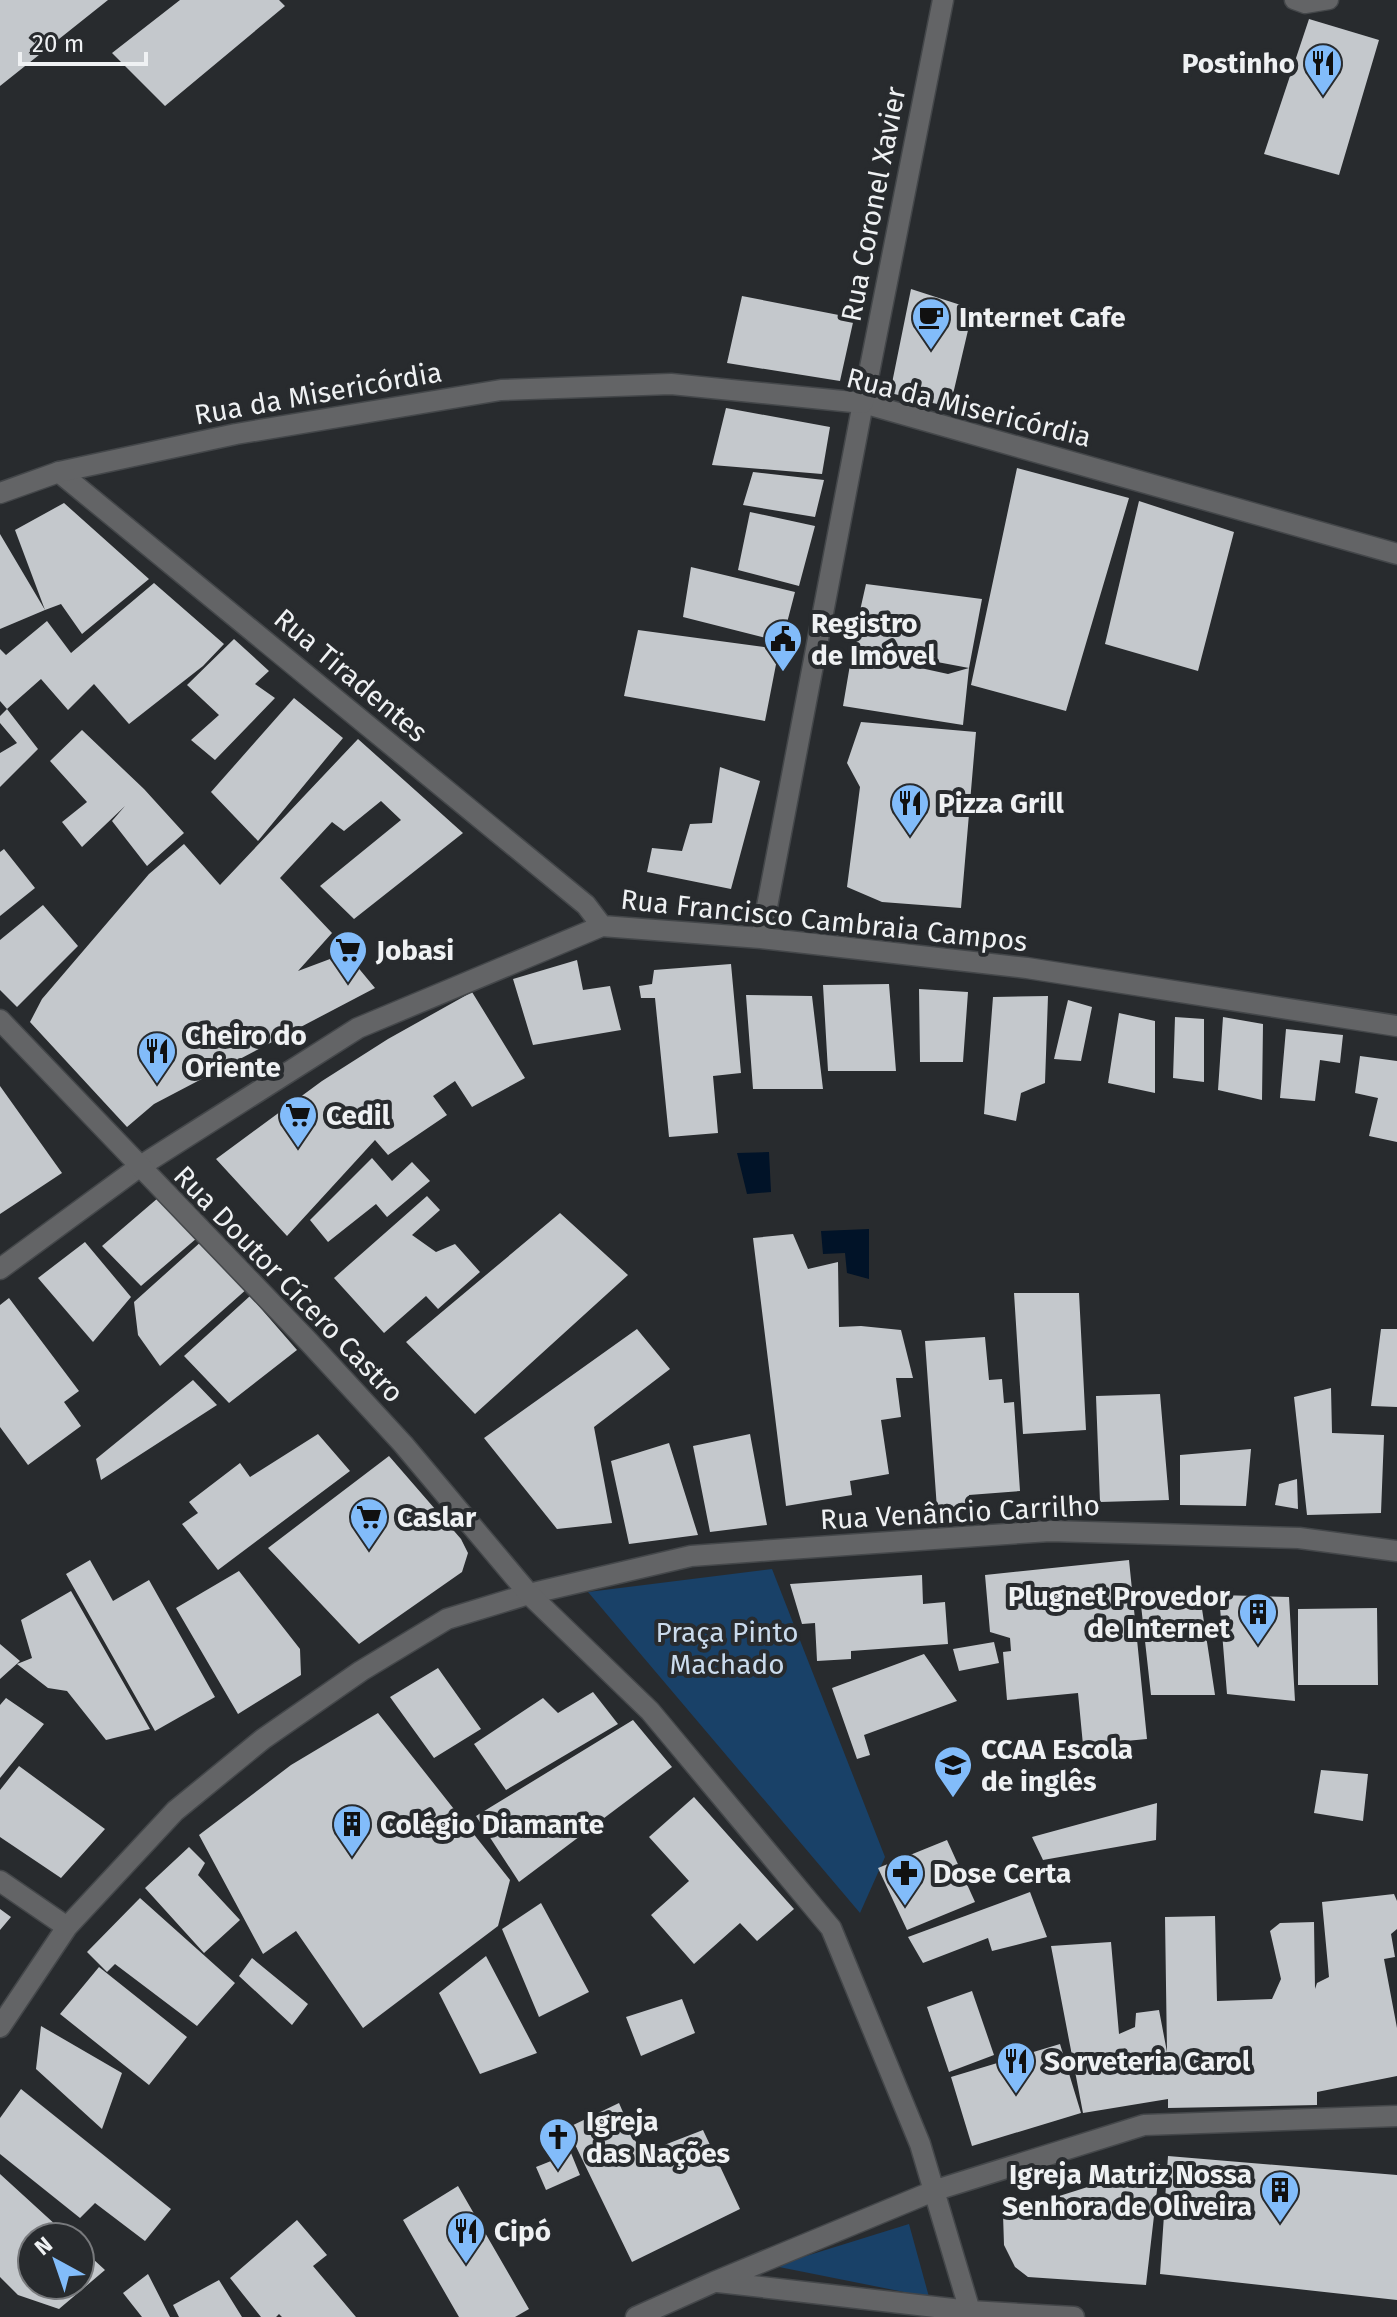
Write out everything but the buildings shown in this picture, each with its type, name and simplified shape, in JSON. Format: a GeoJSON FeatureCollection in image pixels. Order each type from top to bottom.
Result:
{"type":"FeatureCollection","features":[{"type":"Feature","properties":{"kind":"street","name":"Rua Coronel Xavier"},"geometry":{"type":"LineString","coordinates":[[761,938],[943,0]]}},
{"type":"Feature","properties":{"kind":"street","name":"Rua da Misericórdia"},"geometry":{"type":"LineString","coordinates":[[0,493],[59,472],[236,434],[501,390],[671,384],[863,403],[1397,554]]}},
{"type":"Feature","properties":{"kind":"street","name":"Rua Tiradentes"},"geometry":{"type":"LineString","coordinates":[[59,472],[586,905],[602,926]]}},
{"type":"Feature","properties":{"kind":"street","name":"Rua Francisco Cambraia Campos"},"geometry":{"type":"LineString","coordinates":[[0,1269],[139,1167],[358,1028],[602,926],[761,938],[1027,968],[1397,1026]]}},
{"type":"Feature","properties":{"kind":"street","name":"Rua Doutor Cícero Castro"},"geometry":{"type":"LineString","coordinates":[[0,1020],[392,1432],[529,1594]]}},
{"type":"Feature","properties":{"kind":"street","name":"Rua Venâncio Carrilho"},"geometry":{"type":"LineString","coordinates":[[0,2027],[67,1927],[175,1811],[263,1739],[361,1671],[447,1619],[529,1594],[691,1556],[1050,1531],[1299,1538],[1397,1551]]}},
{"type":"Feature","properties":{"kind":"street"},"geometry":{"type":"LineString","coordinates":[[529,1594],[650,1711],[831,1928],[920,2144],[970,2311]]}},
{"type":"Feature","properties":{"kind":"street"},"geometry":{"type":"LineString","coordinates":[[0,1881],[67,1927]]}},
{"type":"Feature","properties":{"kind":"street"},"geometry":{"type":"LineString","coordinates":[[636,2317],[936,2190],[1144,2125],[1397,2116]]}},
{"type":"Feature","properties":{"kind":"street"},"geometry":{"type":"LineString","coordinates":[[714,2282],[970,2311],[1074,2317]]}},
{"type":"Feature","properties":{"kind":"lane"},"geometry":{"type":"LineString","coordinates":[[1294,0],[1305,4],[1329,0]]}},
{"type":"Feature","properties":{"kind":"green space","name":"Praça Pinto Machado"},"geometry":{"type":"Polygon","coordinates":[[[772,1569],[885,1857],[860,1913],[588,1592],[772,1569]]]}},
{"type":"Feature","properties":{"kind":"green space"},"geometry":{"type":"Polygon","coordinates":[[[909,2224],[929,2297],[774,2266],[909,2224]]]}},
{"type":"Feature","properties":{"kind":"shaded area"},"geometry":{"type":"Polygon","coordinates":[[[769,1152],[771,1192],[747,1194],[737,1153],[769,1152]]]}},
{"type":"Feature","properties":{"kind":"shaded area"},"geometry":{"type":"Polygon","coordinates":[[[869,1229],[869,1279],[847,1273],[845,1253],[823,1254],[821,1231],[869,1229]]]}},
{"type":"Feature","properties":{"kind":"place","name":"Postinho"},"geometry":{"type":"Point","coordinates":[1323,97]}},
{"type":"Feature","properties":{"kind":"place","name":"Internet Cafe"},"geometry":{"type":"Point","coordinates":[931,351]}},
{"type":"Feature","properties":{"kind":"place","name":"Registro de Imóvel"},"geometry":{"type":"Point","coordinates":[783,673]}},
{"type":"Feature","properties":{"kind":"place","name":"Pizza Grill"},"geometry":{"type":"Point","coordinates":[910,837]}},
{"type":"Feature","properties":{"kind":"place","name":"Jobasi"},"geometry":{"type":"Point","coordinates":[348,984]}},
{"type":"Feature","properties":{"kind":"place","name":"Cheiro do Oriente"},"geometry":{"type":"Point","coordinates":[157,1085]}},
{"type":"Feature","properties":{"kind":"place","name":"Cedil"},"geometry":{"type":"Point","coordinates":[298,1149]}},
{"type":"Feature","properties":{"kind":"place","name":"Caslar"},"geometry":{"type":"Point","coordinates":[369,1551]}},
{"type":"Feature","properties":{"kind":"place","name":"Plugnet Provedor de Internet"},"geometry":{"type":"Point","coordinates":[1258,1646]}},
{"type":"Feature","properties":{"kind":"place","name":"CCAA Escola de inglês"},"geometry":{"type":"Point","coordinates":[953,1799]}},
{"type":"Feature","properties":{"kind":"place","name":"Colégio Diamante"},"geometry":{"type":"Point","coordinates":[352,1858]}},
{"type":"Feature","properties":{"kind":"place","name":"Dose Certa"},"geometry":{"type":"Point","coordinates":[905,1907]}},
{"type":"Feature","properties":{"kind":"place","name":"Sorveteria Carol"},"geometry":{"type":"Point","coordinates":[1016,2095]}},
{"type":"Feature","properties":{"kind":"place","name":"Igreja das Nações"},"geometry":{"type":"Point","coordinates":[558,2171]}},
{"type":"Feature","properties":{"kind":"place","name":"Igreja Matriz Nossa Senhora de Oliveira"},"geometry":{"type":"Point","coordinates":[1280,2224]}},
{"type":"Feature","properties":{"kind":"place","name":"Cipó"},"geometry":{"type":"Point","coordinates":[466,2265]}}]}
